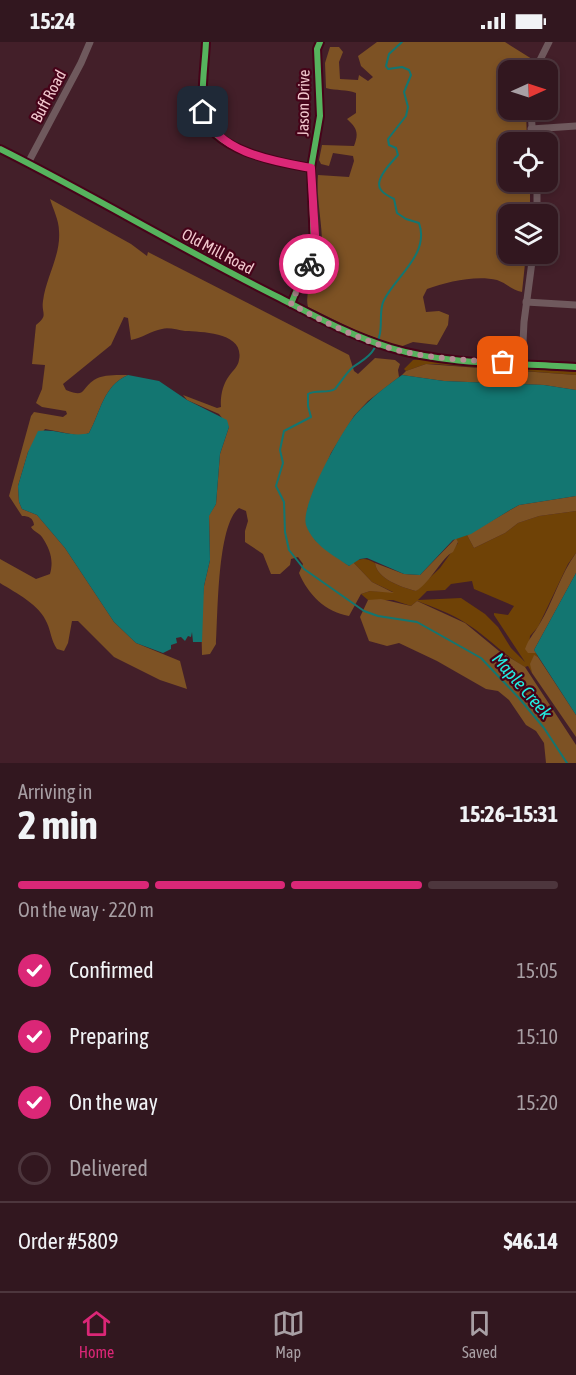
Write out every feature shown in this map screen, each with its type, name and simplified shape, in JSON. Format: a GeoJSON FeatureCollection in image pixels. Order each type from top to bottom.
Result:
{"type":"FeatureCollection","features":[{"type":"Feature","properties":{"kind":"street","name":"Buff Road"},"geometry":{"type":"LineString","coordinates":[[28,163],[90,42]]}},
{"type":"Feature","properties":{"kind":"street"},"geometry":{"type":"LineString","coordinates":[[207,42],[203,112],[214,132],[230,144],[266,159],[311,168]]}},
{"type":"Feature","properties":{"kind":"street","name":"Jason Drive"},"geometry":{"type":"LineString","coordinates":[[291,304],[314,247],[311,168],[320,116],[317,49],[320,42]]}},
{"type":"Feature","properties":{"kind":"street"},"geometry":{"type":"LineString","coordinates":[[540,60],[549,42]]}},
{"type":"Feature","properties":{"kind":"street"},"geometry":{"type":"LineString","coordinates":[[531,120],[531,132]]}},
{"type":"Feature","properties":{"kind":"street"},"geometry":{"type":"LineString","coordinates":[[531,129],[576,126]]}},
{"type":"Feature","properties":{"kind":"street","name":"Old Mill Road"},"geometry":{"type":"LineString","coordinates":[[0,148],[225,270],[332,326],[360,338],[393,349],[445,358],[576,367]]}},
{"type":"Feature","properties":{"kind":"street"},"geometry":{"type":"LineString","coordinates":[[522,363],[526,302],[532,264]]}},
{"type":"Feature","properties":{"kind":"street"},"geometry":{"type":"LineString","coordinates":[[526,302],[576,305]]}},
{"type":"Feature","properties":{"kind":"shaded area"},"geometry":{"type":"Polygon","coordinates":[[[377,42],[505,42],[532,59],[498,60],[498,120],[526,120],[527,132],[498,132],[498,192],[530,192],[530,204],[498,204],[498,264],[525,264],[522,292],[497,280],[480,278],[427,289],[423,297],[426,312],[439,311],[449,315],[448,325],[437,345],[413,342],[400,347],[357,331],[308,307],[308,292],[319,265],[322,250],[318,175],[349,177],[354,161],[353,156],[333,153],[329,166],[321,164],[319,160],[322,145],[354,146],[357,134],[347,119],[356,113],[356,93],[326,88],[325,63],[330,47],[339,47],[343,52],[339,62],[340,79],[358,80],[359,75],[368,81],[373,77],[361,66],[358,56],[377,42]]]}},
{"type":"Feature","properties":{"kind":"shaded area"},"geometry":{"type":"Polygon","coordinates":[[[50,199],[131,244],[147,256],[148,252],[349,355],[354,371],[358,374],[375,358],[395,360],[400,364],[399,377],[368,401],[354,416],[331,453],[307,510],[315,540],[349,566],[353,562],[372,582],[394,593],[370,591],[361,594],[349,616],[332,611],[318,601],[307,588],[299,573],[303,564],[298,557],[291,559],[290,565],[280,574],[271,574],[263,554],[245,542],[248,521],[246,511],[239,508],[226,532],[218,593],[216,644],[210,654],[202,655],[201,613],[210,560],[209,515],[216,504],[220,454],[229,427],[219,414],[187,400],[183,395],[217,408],[221,407],[224,386],[238,365],[239,351],[235,344],[221,335],[170,328],[131,340],[128,318],[124,317],[111,345],[63,384],[66,390],[80,393],[98,378],[128,375],[108,392],[89,433],[81,436],[45,429],[28,452],[18,486],[19,502],[22,509],[37,515],[65,548],[114,622],[136,643],[180,661],[187,689],[160,680],[114,657],[78,621],[72,621],[68,643],[64,651],[57,649],[47,623],[39,611],[27,600],[0,583],[0,559],[36,579],[50,574],[52,564],[45,541],[31,527],[34,525],[32,519],[22,516],[9,496],[31,416],[34,412],[63,417],[67,414],[66,411],[42,407],[36,403],[42,389],[45,365],[32,364],[36,325],[43,316],[45,292],[59,240],[58,223],[50,199]]]}},
{"type":"Feature","properties":{"kind":"shaded area"},"geometry":{"type":"Polygon","coordinates":[[[424,359],[576,372],[576,375],[435,364],[426,364],[406,371],[404,369],[413,360],[424,359]]]}},
{"type":"Feature","properties":{"kind":"shaded area"},"geometry":{"type":"Polygon","coordinates":[[[426,364],[576,375],[576,390],[544,385],[444,381],[402,375],[406,371],[426,364]]]}},
{"type":"Feature","properties":{"kind":"shaded area"},"geometry":{"type":"Polygon","coordinates":[[[576,496],[576,511],[539,516],[518,523],[505,533],[474,548],[467,535],[519,505],[576,496]]]}},
{"type":"Feature","properties":{"kind":"shaded area"},"geometry":{"type":"Polygon","coordinates":[[[576,511],[576,553],[568,564],[538,627],[530,636],[528,653],[536,653],[538,657],[534,656],[531,664],[532,673],[528,666],[525,667],[517,662],[472,627],[447,613],[417,601],[411,606],[393,600],[368,600],[361,594],[370,591],[393,592],[372,582],[353,562],[364,559],[372,561],[385,578],[397,585],[416,591],[440,568],[458,543],[456,538],[467,535],[474,548],[505,533],[518,523],[539,516],[576,511]],[[472,581],[451,584],[445,590],[427,591],[418,600],[461,598],[485,614],[498,627],[511,648],[525,662],[494,615],[494,613],[508,615],[514,606],[474,589],[472,581]]]}},
{"type":"Feature","properties":{"kind":"shaded area"},"geometry":{"type":"Polygon","coordinates":[[[456,538],[458,542],[453,552],[416,591],[391,582],[377,569],[375,563],[404,574],[420,575],[456,538]]]}},
{"type":"Feature","properties":{"kind":"shaded area"},"geometry":{"type":"Polygon","coordinates":[[[576,553],[576,573],[534,650],[536,653],[528,653],[525,649],[528,642],[576,553]]]}},
{"type":"Feature","properties":{"kind":"shaded area"},"geometry":{"type":"Polygon","coordinates":[[[381,599],[411,606],[417,601],[465,623],[499,651],[525,667],[576,745],[576,763],[546,763],[544,743],[536,731],[526,725],[509,700],[498,691],[486,689],[437,661],[399,643],[387,646],[369,641],[360,617],[368,600],[381,599]]]}},
{"type":"Feature","properties":{"kind":"shaded area"},"geometry":{"type":"Polygon","coordinates":[[[534,655],[538,657],[576,715],[576,737],[532,673],[530,664],[534,655]]]}},
{"type":"Feature","properties":{"kind":"water"},"geometry":{"type":"Polygon","coordinates":[[[128,375],[159,381],[187,400],[227,420],[229,427],[220,454],[216,504],[209,516],[210,560],[204,586],[202,642],[193,642],[192,632],[191,637],[188,636],[185,641],[181,637],[176,638],[177,643],[171,645],[171,649],[163,653],[136,643],[114,622],[65,548],[37,515],[22,509],[19,502],[18,486],[28,452],[38,431],[89,433],[108,392],[128,375]]]}},
{"type":"Feature","properties":{"kind":"water"},"geometry":{"type":"Polygon","coordinates":[[[402,375],[444,381],[544,385],[576,390],[576,496],[519,505],[471,534],[453,540],[420,575],[404,574],[367,558],[360,559],[349,566],[330,553],[318,544],[306,525],[309,501],[315,485],[341,435],[356,414],[402,375]]]}},
{"type":"Feature","properties":{"kind":"water"},"geometry":{"type":"Polygon","coordinates":[[[576,573],[576,715],[534,650],[576,573]]]}},
{"type":"Feature","properties":{"kind":"waterway","name":"Maple Creek"},"geometry":{"type":"LineString","coordinates":[[402,42],[389,54],[386,66],[388,69],[402,67],[409,70],[411,75],[404,92],[408,107],[406,116],[388,139],[389,145],[396,148],[398,155],[384,171],[379,186],[384,193],[394,199],[397,213],[419,223],[420,245],[416,255],[384,300],[381,310],[380,335],[372,352],[350,369],[335,389],[308,394],[311,417],[284,431],[280,450],[283,463],[276,486],[284,502],[285,532],[289,550],[304,569],[364,611],[378,616],[417,622],[481,658],[544,728],[567,763]]}},
{"type":"Feature","properties":{"kind":"cycle path"},"geometry":{"type":"LineString","coordinates":[[206,42],[203,111],[208,124],[217,136],[247,152],[311,168]]}},
{"type":"Feature","properties":{"kind":"cycle path"},"geometry":{"type":"LineString","coordinates":[[291,304],[314,247],[311,168],[320,116],[317,49],[320,42]]}},
{"type":"Feature","properties":{"kind":"cycle path"},"geometry":{"type":"LineString","coordinates":[[0,149],[174,243],[362,338],[412,354],[435,358],[576,367]]}},
{"type":"Feature","properties":{"kind":"way so far"},"geometry":{"type":"LineString","coordinates":[[309,264],[291,304],[332,326],[393,349],[466,360],[503,362]]}},
{"type":"Feature","properties":{"kind":"route"},"geometry":{"type":"LineString","coordinates":[[203,112],[207,124],[220,138],[230,144],[266,159],[311,168],[315,235],[309,264]]}}]}
